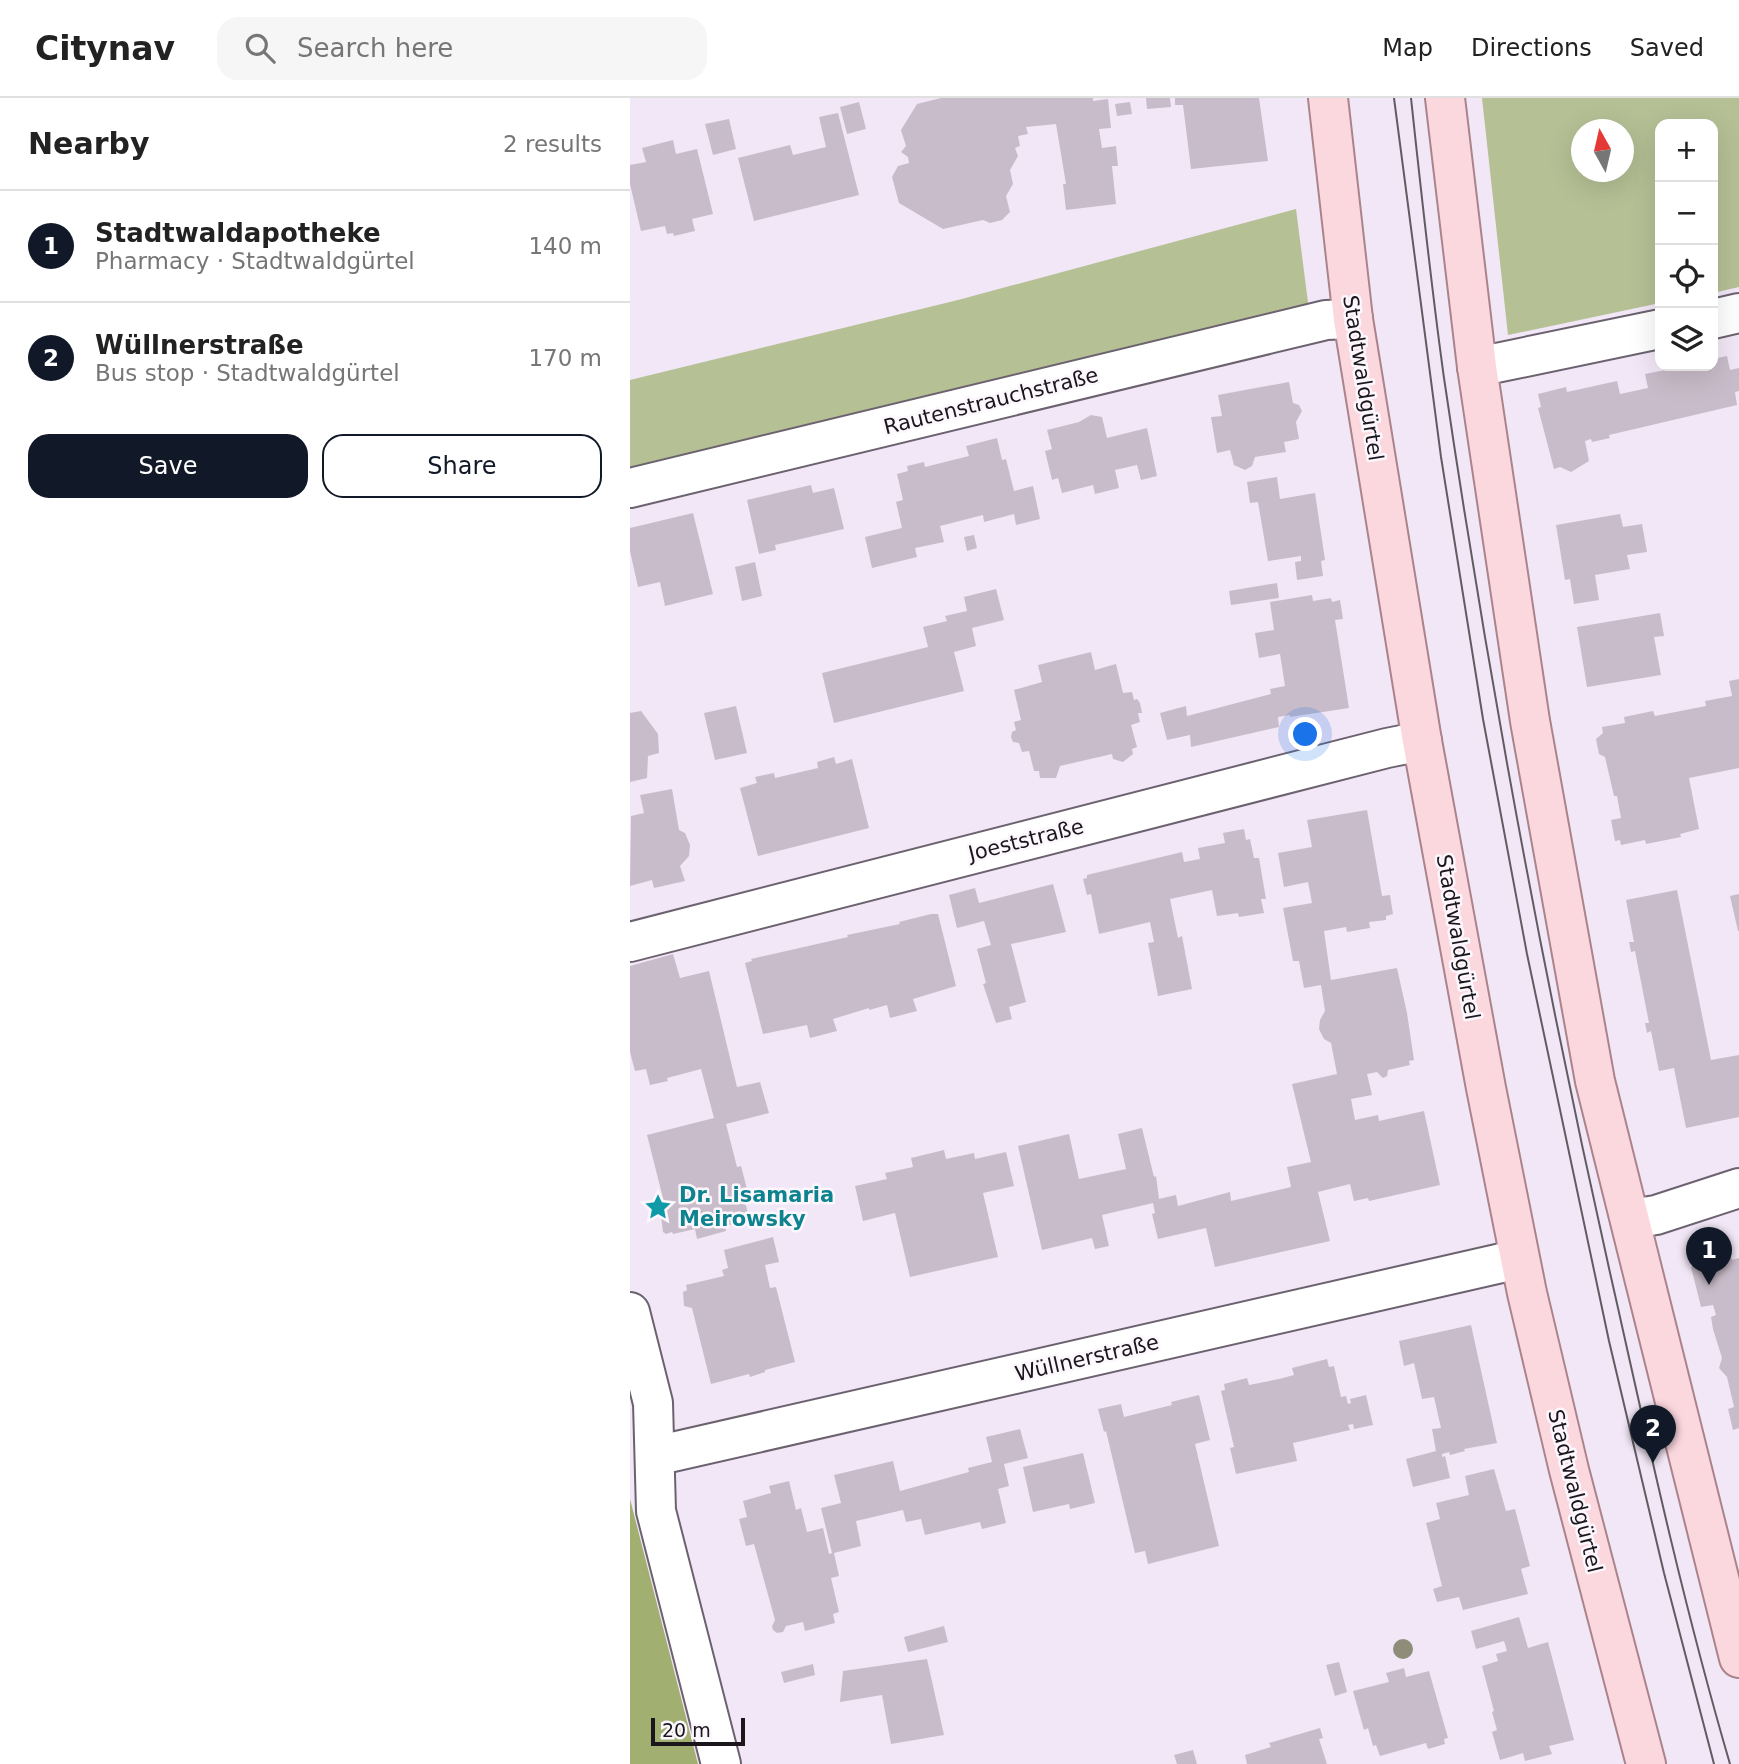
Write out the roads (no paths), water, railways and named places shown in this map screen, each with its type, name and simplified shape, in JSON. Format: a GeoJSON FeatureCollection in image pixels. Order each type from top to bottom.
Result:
{"type":"FeatureCollection","features":[{"type":"Feature","properties":{"kind":"main road","name":"Stadtwaldgürtel"},"geometry":{"type":"LineString","coordinates":[[1328,98],[1353,319],[1422,741],[1519,1259],[1569,1470],[1646,1764]]}},
{"type":"Feature","properties":{"kind":"main road"},"geometry":{"type":"LineString","coordinates":[[1445,98],[1476,367],[1537,761],[1595,1081],[1739,1658]]}},
{"type":"Feature","properties":{"kind":"street"},"geometry":{"type":"LineString","coordinates":[[1718,318],[1739,313]]}},
{"type":"Feature","properties":{"kind":"street","name":"Rautenstrauchstraße"},"geometry":{"type":"LineString","coordinates":[[630,488],[1326,320],[1353,319]]}},
{"type":"Feature","properties":{"kind":"street"},"geometry":{"type":"LineString","coordinates":[[1476,367],[1655,330]]}},
{"type":"Feature","properties":{"kind":"street","name":"Joeststraße"},"geometry":{"type":"LineString","coordinates":[[630,942],[1373,751],[1422,741]]}},
{"type":"Feature","properties":{"kind":"street"},"geometry":{"type":"LineString","coordinates":[[1630,1219],[1656,1214],[1739,1188]]}},
{"type":"Feature","properties":{"kind":"street","name":"Wüllnerstraße"},"geometry":{"type":"LineString","coordinates":[[655,1457],[1519,1259]]}},
{"type":"Feature","properties":{"kind":"street"},"geometry":{"type":"LineString","coordinates":[[630,1312],[653,1403],[656,1511],[721,1764]]}},
{"type":"Feature","properties":{"kind":"tram line"},"geometry":{"type":"LineString","coordinates":[[1394,98],[1441,457],[1483,719],[1527,954],[1609,1341],[1664,1573],[1714,1764]]}},
{"type":"Feature","properties":{"kind":"tram line"},"geometry":{"type":"LineString","coordinates":[[1411,98],[1430,273],[1462,495],[1544,961],[1592,1193],[1644,1423],[1684,1594],[1730,1764]]}},
{"type":"Feature","properties":{"kind":"place","name":"Dr. Lisamaria Meirowsky"},"geometry":{"type":"Point","coordinates":[658,1207]}},
{"type":"Feature","properties":{"kind":"place","name":"Stadtwaldapotheke"},"geometry":{"type":"Point","coordinates":[1709,1285]}},
{"type":"Feature","properties":{"kind":"place","name":"Wüllnerstraße"},"geometry":{"type":"Point","coordinates":[1653,1463]}}]}
